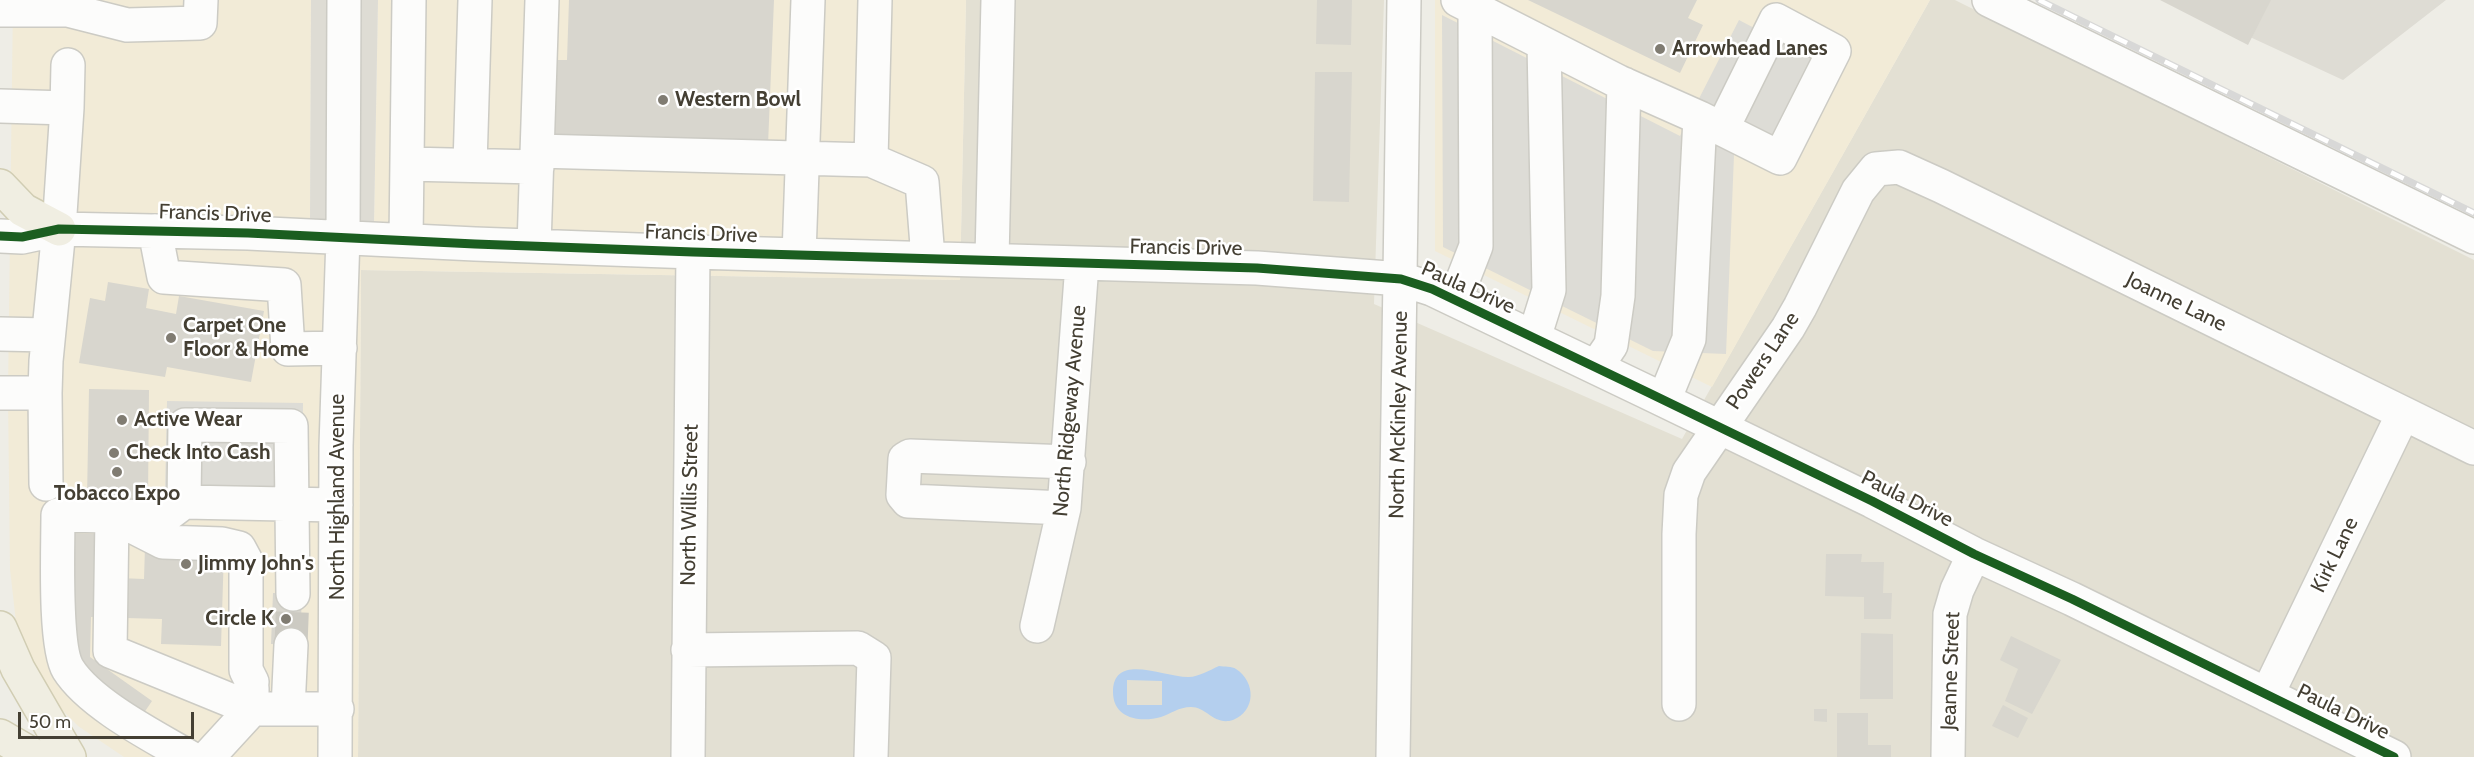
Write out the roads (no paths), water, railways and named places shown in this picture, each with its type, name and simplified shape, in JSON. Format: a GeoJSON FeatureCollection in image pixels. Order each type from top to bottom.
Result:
{"type":"FeatureCollection","features":[{"type":"Feature","properties":{"kind":"main road"},"geometry":{"type":"LineString","coordinates":[[0,186],[23,210],[59,229]]}},
{"type":"Feature","properties":{"kind":"main road"},"geometry":{"type":"LineString","coordinates":[[0,628],[18,669],[69,757]]}},
{"type":"Feature","properties":{"kind":"main road"},"geometry":{"type":"LineString","coordinates":[[0,736],[36,757]]}},
{"type":"Feature","properties":{"kind":"street"},"geometry":{"type":"LineString","coordinates":[[0,10],[68,10],[127,25],[200,22],[201,0]]}},
{"type":"Feature","properties":{"kind":"street","name":"North Highland Avenue"},"geometry":{"type":"LineString","coordinates":[[335,757],[337,709],[336,505],[344,237],[344,0]]}},
{"type":"Feature","properties":{"kind":"street"},"geometry":{"type":"LineString","coordinates":[[406,240],[409,0]]}},
{"type":"Feature","properties":{"kind":"street"},"geometry":{"type":"LineString","coordinates":[[470,165],[475,0]]}},
{"type":"Feature","properties":{"kind":"street"},"geometry":{"type":"LineString","coordinates":[[534,246],[542,0]]}},
{"type":"Feature","properties":{"kind":"street"},"geometry":{"type":"LineString","coordinates":[[800,255],[808,0]]}},
{"type":"Feature","properties":{"kind":"street"},"geometry":{"type":"LineString","coordinates":[[871,159],[875,0]]}},
{"type":"Feature","properties":{"kind":"street"},"geometry":{"type":"LineString","coordinates":[[992,259],[998,0]]}},
{"type":"Feature","properties":{"kind":"street","name":"North McKinley Avenue"},"geometry":{"type":"LineString","coordinates":[[1393,757],[1404,0]]}},
{"type":"Feature","properties":{"kind":"street"},"geometry":{"type":"LineString","coordinates":[[1989,0],[2474,237]]}},
{"type":"Feature","properties":{"kind":"street"},"geometry":{"type":"LineString","coordinates":[[1455,300],[1476,246],[1467,4],[1624,84],[1711,124],[1689,339],[1664,400]]}},
{"type":"Feature","properties":{"kind":"street"},"geometry":{"type":"LineString","coordinates":[[1534,338],[1548,290],[1544,44]]}},
{"type":"Feature","properties":{"kind":"street"},"geometry":{"type":"LineString","coordinates":[[46,484],[45,393],[48,335],[59,229],[68,65]]}},
{"type":"Feature","properties":{"kind":"street"},"geometry":{"type":"LineString","coordinates":[[1596,367],[1611,345],[1618,296],[1624,84]]}},
{"type":"Feature","properties":{"kind":"street"},"geometry":{"type":"LineString","coordinates":[[0,106],[67,108]]}},
{"type":"Feature","properties":{"kind":"street"},"geometry":{"type":"LineString","coordinates":[[407,164],[470,165],[537,159],[871,159],[922,182],[928,258]]}},
{"type":"Feature","properties":{"kind":"street","name":"Joanne Lane"},"geometry":{"type":"LineString","coordinates":[[1876,169],[1899,166],[2474,448]]}},
{"type":"Feature","properties":{"kind":"street","name":"Powers Lane"},"geometry":{"type":"LineString","coordinates":[[1679,705],[1681,495],[1689,472],[1800,307],[1858,191],[1876,169]]}},
{"type":"Feature","properties":{"kind":"street","name":"Francis Drive"},"geometry":{"type":"LineString","coordinates":[[0,236],[22,237],[59,229],[154,231],[693,252],[1257,268],[1401,279]]}},
{"type":"Feature","properties":{"kind":"street"},"geometry":{"type":"LineString","coordinates":[[154,231],[164,277],[284,285],[288,349],[340,348]]}},
{"type":"Feature","properties":{"kind":"street","name":"North Willis Street"},"geometry":{"type":"LineString","coordinates":[[688,757],[693,252]]}},
{"type":"Feature","properties":{"kind":"street","name":"North Ridgeway Avenue"},"geometry":{"type":"LineString","coordinates":[[1037,626],[1064,508],[1082,264]]}},
{"type":"Feature","properties":{"kind":"street","name":"Paula Drive"},"geometry":{"type":"LineString","coordinates":[[1401,279],[1432,289],[1596,367],[1872,501],[1974,554],[2072,598],[2394,757]]}},
{"type":"Feature","properties":{"kind":"street"},"geometry":{"type":"LineString","coordinates":[[0,334],[48,335]]}},
{"type":"Feature","properties":{"kind":"street"},"geometry":{"type":"LineString","coordinates":[[0,393],[45,393]]}},
{"type":"Feature","properties":{"kind":"street","name":"Kirk Lane"},"geometry":{"type":"LineString","coordinates":[[2267,695],[2403,414]]}},
{"type":"Feature","properties":{"kind":"street"},"geometry":{"type":"LineString","coordinates":[[184,502],[185,425],[291,426],[293,594]]}},
{"type":"Feature","properties":{"kind":"street"},"geometry":{"type":"LineString","coordinates":[[1064,508],[908,501],[903,495],[905,459],[910,456],[1068,462]]}},
{"type":"Feature","properties":{"kind":"street"},"geometry":{"type":"LineString","coordinates":[[189,757],[85,691],[67,667],[60,641],[58,515],[164,517],[184,502],[336,505]]}},
{"type":"Feature","properties":{"kind":"street"},"geometry":{"type":"LineString","coordinates":[[208,757],[252,695],[255,503]]}},
{"type":"Feature","properties":{"kind":"street"},"geometry":{"type":"LineString","coordinates":[[112,516],[163,542],[222,544],[239,548],[246,561],[246,670],[252,695]]}},
{"type":"Feature","properties":{"kind":"street"},"geometry":{"type":"LineString","coordinates":[[112,516],[110,651],[252,695],[288,709],[337,709]]}},
{"type":"Feature","properties":{"kind":"street","name":"Jeanne Street"},"geometry":{"type":"LineString","coordinates":[[1948,757],[1950,614],[1957,590],[1974,554]]}},
{"type":"Feature","properties":{"kind":"street"},"geometry":{"type":"LineString","coordinates":[[288,709],[291,645]]}},
{"type":"Feature","properties":{"kind":"street"},"geometry":{"type":"LineString","coordinates":[[688,650],[858,648],[874,658],[871,757]]}},
{"type":"Feature","properties":{"kind":"water"},"geometry":{"type":"Polygon","coordinates":[[[1219,666],[1236,669],[1243,675],[1250,688],[1251,696],[1246,710],[1233,720],[1216,719],[1202,710],[1191,707],[1153,719],[1136,719],[1122,713],[1114,701],[1115,680],[1122,672],[1142,670],[1189,677],[1200,675],[1219,666]],[[1127,680],[1127,705],[1162,705],[1162,681],[1127,680]]]}},
{"type":"Feature","properties":{"kind":"tunnel"},"geometry":{"type":"LineString","coordinates":[[291,645],[293,594]]}},
{"type":"Feature","properties":{"kind":"railway"},"geometry":{"type":"LineString","coordinates":[[2039,0],[2474,213]]}},
{"type":"Feature","properties":{"kind":"place","name":"Arrowhead Lanes"},"geometry":{"type":"Point","coordinates":[1660,49]}},
{"type":"Feature","properties":{"kind":"place","name":"Western Bowl"},"geometry":{"type":"Point","coordinates":[663,100]}},
{"type":"Feature","properties":{"kind":"place","name":"Carpet One Floor & Home"},"geometry":{"type":"Point","coordinates":[171,338]}},
{"type":"Feature","properties":{"kind":"place","name":"Active Wear"},"geometry":{"type":"Point","coordinates":[122,420]}},
{"type":"Feature","properties":{"kind":"place","name":"Check Into Cash"},"geometry":{"type":"Point","coordinates":[114,453]}},
{"type":"Feature","properties":{"kind":"place","name":"Tobacco Expo"},"geometry":{"type":"Point","coordinates":[117,472]}},
{"type":"Feature","properties":{"kind":"place","name":"Jimmy John's"},"geometry":{"type":"Point","coordinates":[186,564]}},
{"type":"Feature","properties":{"kind":"place","name":"Circle K"},"geometry":{"type":"Point","coordinates":[286,619]}}]}
